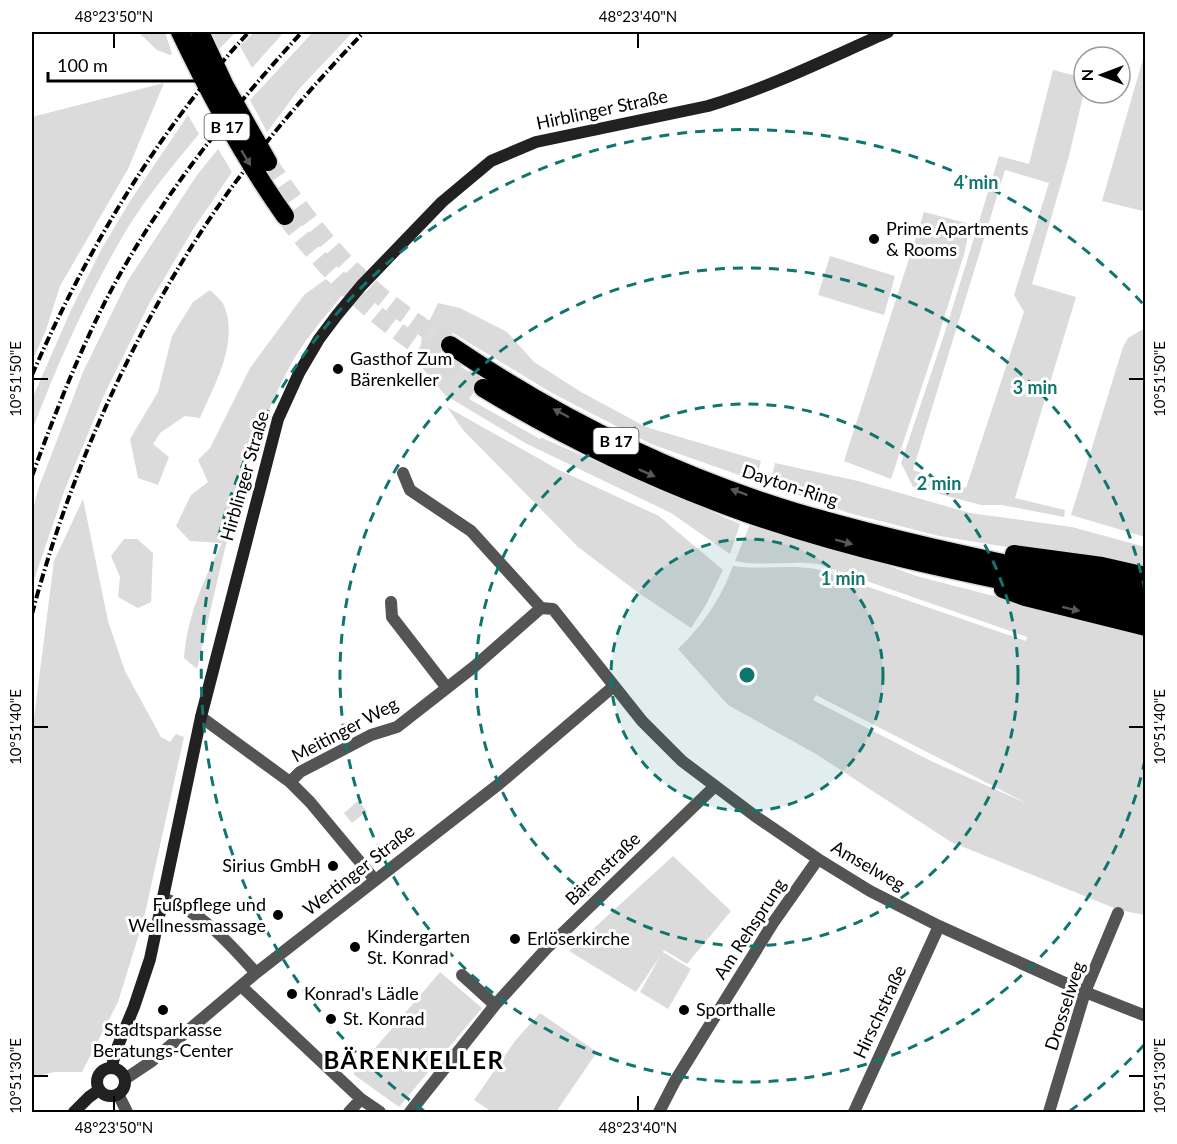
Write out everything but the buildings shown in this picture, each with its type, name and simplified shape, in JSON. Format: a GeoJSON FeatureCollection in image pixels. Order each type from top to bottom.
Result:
{"type":"FeatureCollection","features":[{"type":"Feature","properties":{"kind":"highway","name":"B 17"},"geometry":{"type":"LineString","coordinates":[[180,32],[231,134],[285,216]]}},
{"type":"Feature","properties":{"kind":"highway","name":"B 17"},"geometry":{"type":"LineString","coordinates":[[200,32],[230,96],[268,162]]}},
{"type":"Feature","properties":{"kind":"highway","name":"Dayton-Ring"},"geometry":{"type":"LineString","coordinates":[[450,345],[491,373],[557,411],[623,444],[679,468],[794,511],[936,556],[1146,610]]}},
{"type":"Feature","properties":{"kind":"highway","name":"Dayton-Ring"},"geometry":{"type":"LineString","coordinates":[[483,388],[577,441],[653,476],[723,504],[788,526],[877,551],[936,556],[1146,594]]}},
{"type":"Feature","properties":{"kind":"highway"},"geometry":{"type":"LineString","coordinates":[[936,556],[1043,558],[1102,566],[1146,576]]}},
{"type":"Feature","properties":{"kind":"highway"},"geometry":{"type":"LineString","coordinates":[[936,556],[1025,597],[1146,627]]}},
{"type":"Feature","properties":{"kind":"street","name":"Hirblinger Straße"},"geometry":{"type":"LineString","coordinates":[[74,1113],[99,1090],[97,1082],[100,1073],[112,1067],[114,1053],[144,981],[201,717],[278,419],[299,372],[319,339],[343,308],[442,202],[491,161],[517,148],[536,142],[736,98],[796,74],[888,32]]}},
{"type":"Feature","properties":{"kind":"street"},"geometry":{"type":"LineString","coordinates":[[403,473],[410,490],[471,531],[541,608],[553,609],[614,686]]}},
{"type":"Feature","properties":{"kind":"street"},"geometry":{"type":"LineString","coordinates":[[391,602],[392,617],[447,688]]}},
{"type":"Feature","properties":{"kind":"street","name":"Meitinger Weg"},"geometry":{"type":"LineString","coordinates":[[290,782],[300,771],[371,735],[397,727],[517,631],[541,608]]}},
{"type":"Feature","properties":{"kind":"street","name":"Amselweg"},"geometry":{"type":"LineString","coordinates":[[614,686],[642,721],[682,761],[714,787],[818,859],[870,891],[939,926],[1085,993],[1146,1016]]}},
{"type":"Feature","properties":{"kind":"street","name":"Wertinger Straße"},"geometry":{"type":"LineString","coordinates":[[125,1079],[152,1061],[256,973],[507,777],[614,686]]}},
{"type":"Feature","properties":{"kind":"street"},"geometry":{"type":"LineString","coordinates":[[201,717],[290,782],[310,802],[375,880]]}},
{"type":"Feature","properties":{"kind":"street","name":"Bärenstraße"},"geometry":{"type":"LineString","coordinates":[[410,1113],[495,1005],[546,949],[714,787]]}},
{"type":"Feature","properties":{"kind":"street","name":"Am Rehsprung"},"geometry":{"type":"LineString","coordinates":[[659,1113],[675,1081],[773,923],[818,859]]}},
{"type":"Feature","properties":{"kind":"street"},"geometry":{"type":"LineString","coordinates":[[163,898],[178,903],[203,919],[256,973]]}},
{"type":"Feature","properties":{"kind":"street","name":"Drosselweg"},"geometry":{"type":"LineString","coordinates":[[1049,1113],[1085,993],[1118,913]]}},
{"type":"Feature","properties":{"kind":"street","name":"Hirschstraße"},"geometry":{"type":"LineString","coordinates":[[854,1113],[939,926]]}},
{"type":"Feature","properties":{"kind":"street"},"geometry":{"type":"LineString","coordinates":[[462,975],[495,1005]]}},
{"type":"Feature","properties":{"kind":"street"},"geometry":{"type":"LineString","coordinates":[[241,986],[361,1099],[380,1113]]}},
{"type":"Feature","properties":{"kind":"street"},"geometry":{"type":"LineString","coordinates":[[99,1090],[106,1095],[118,1094],[124,1089],[125,1079],[121,1071],[112,1067]]}},
{"type":"Feature","properties":{"kind":"street"},"geometry":{"type":"LineString","coordinates":[[118,1094],[127,1113]]}},
{"type":"Feature","properties":{"kind":"street"},"geometry":{"type":"LineString","coordinates":[[349,1113],[361,1099]]}},
{"type":"Feature","properties":{"kind":"shaded area"},"geometry":{"type":"Polygon","coordinates":[[[138,32],[165,32],[172,54],[157,50],[138,32]]]}},
{"type":"Feature","properties":{"kind":"shaded area"},"geometry":{"type":"Polygon","coordinates":[[[210,32],[236,32],[218,50],[210,32]]]}},
{"type":"Feature","properties":{"kind":"shaded area"},"geometry":{"type":"Polygon","coordinates":[[[254,32],[284,32],[252,68],[240,46],[254,32]]]}},
{"type":"Feature","properties":{"kind":"shaded area"},"geometry":{"type":"Polygon","coordinates":[[[313,32],[353,32],[300,88],[267,132],[250,100],[313,32]]]}},
{"type":"Feature","properties":{"kind":"shaded area"},"geometry":{"type":"Polygon","coordinates":[[[1145,52],[1146,204],[1143,211],[1102,201],[1130,105],[1132,105],[1132,97],[1145,52]]]}},
{"type":"Feature","properties":{"kind":"shaded area"},"geometry":{"type":"Polygon","coordinates":[[[1053,70],[1072,75],[1072,105],[1081,105],[1069,156],[1032,284],[1076,297],[1015,498],[1065,510],[1064,517],[1002,505],[981,505],[913,487],[901,463],[946,329],[999,156],[1029,164],[1053,70]],[[1005,170],[913,470],[966,488],[1024,312],[1014,295],[1049,183],[1005,170]]]}},
{"type":"Feature","properties":{"kind":"shaded area"},"geometry":{"type":"Polygon","coordinates":[[[164,83],[128,169],[60,286],[46,330],[32,362],[32,117],[164,83]]]}},
{"type":"Feature","properties":{"kind":"shaded area"},"geometry":{"type":"Polygon","coordinates":[[[188,115],[199,134],[144,204],[113,253],[75,328],[32,431],[32,399],[71,310],[101,250],[130,201],[188,115]]]}},
{"type":"Feature","properties":{"kind":"shaded area"},"geometry":{"type":"Polygon","coordinates":[[[218,149],[232,172],[194,228],[149,304],[105,393],[65,489],[32,586],[32,512],[39,487],[83,372],[127,282],[197,175],[218,149]]]}},
{"type":"Feature","properties":{"kind":"shaded area"},"geometry":{"type":"Polygon","coordinates":[[[924,212],[970,224],[965,251],[891,479],[844,461],[924,212]]]}},
{"type":"Feature","properties":{"kind":"shaded area"},"geometry":{"type":"Polygon","coordinates":[[[830,256],[895,276],[884,315],[818,295],[830,256]]]}},
{"type":"Feature","properties":{"kind":"shaded area"},"geometry":{"type":"Polygon","coordinates":[[[326,279],[343,294],[314,330],[289,368],[257,440],[224,554],[197,669],[184,658],[186,643],[203,585],[222,543],[190,541],[176,526],[191,495],[208,482],[198,460],[210,448],[250,368],[304,295],[326,279]]]}},
{"type":"Feature","properties":{"kind":"shaded area"},"geometry":{"type":"Polygon","coordinates":[[[210,290],[225,308],[228,322],[229,336],[223,365],[200,418],[185,416],[160,433],[153,444],[169,457],[158,485],[138,478],[130,439],[158,392],[172,336],[193,302],[210,290]]]}},
{"type":"Feature","properties":{"kind":"shaded area"},"geometry":{"type":"Polygon","coordinates":[[[438,303],[460,308],[507,332],[534,362],[581,392],[646,427],[761,461],[756,481],[651,444],[552,393],[453,333],[440,354],[482,380],[469,399],[540,439],[740,524],[730,554],[671,513],[525,443],[445,395],[418,363],[422,336],[438,303]]]}},
{"type":"Feature","properties":{"kind":"shaded area"},"geometry":{"type":"Polygon","coordinates":[[[1145,328],[1145,537],[1071,515],[1123,347],[1128,338],[1145,328]]]}},
{"type":"Feature","properties":{"kind":"shaded area"},"geometry":{"type":"Polygon","coordinates":[[[447,407],[559,470],[659,516],[723,570],[707,603],[691,628],[636,591],[578,547],[463,430],[447,407]]]}},
{"type":"Feature","properties":{"kind":"shaded area"},"geometry":{"type":"Polygon","coordinates":[[[775,463],[858,481],[970,513],[1072,527],[1145,547],[1145,569],[939,536],[849,513],[770,485],[775,463]]]}},
{"type":"Feature","properties":{"kind":"shaded area"},"geometry":{"type":"Polygon","coordinates":[[[83,499],[108,621],[125,671],[161,737],[170,742],[176,734],[184,737],[144,918],[118,1002],[82,1072],[54,1072],[32,1076],[32,734],[54,561],[83,499]]]}},
{"type":"Feature","properties":{"kind":"shaded area"},"geometry":{"type":"Polygon","coordinates":[[[750,524],[868,558],[916,576],[1145,635],[1145,915],[1119,910],[951,842],[816,754],[728,705],[678,649],[710,611],[723,590],[733,566],[816,569],[1026,641],[1027,637],[818,564],[735,561],[750,524]],[[816,695],[813,700],[933,762],[1028,804],[816,695]]]}},
{"type":"Feature","properties":{"kind":"shaded area"},"geometry":{"type":"Polygon","coordinates":[[[124,539],[137,539],[153,553],[151,602],[138,608],[118,597],[120,577],[111,556],[124,539]]]}},
{"type":"Feature","properties":{"kind":"shaded area"},"geometry":{"type":"Polygon","coordinates":[[[358,801],[367,811],[352,823],[344,813],[358,801]]]}},
{"type":"Feature","properties":{"kind":"shaded area"},"geometry":{"type":"Polygon","coordinates":[[[673,856],[731,911],[687,964],[664,950],[663,952],[691,969],[668,1009],[640,992],[661,955],[636,992],[569,951],[673,856]]]}},
{"type":"Feature","properties":{"kind":"shaded area"},"geometry":{"type":"Polygon","coordinates":[[[440,972],[482,1008],[399,1107],[353,1074],[440,972]]]}},
{"type":"Feature","properties":{"kind":"shaded area"},"geometry":{"type":"Polygon","coordinates":[[[540,1013],[597,1052],[556,1112],[492,1112],[474,1100],[515,1041],[540,1013]]]}},
{"type":"Feature","properties":{"kind":"tunnel"},"geometry":{"type":"LineString","coordinates":[[268,162],[306,216],[349,267],[390,303],[450,345]]}},
{"type":"Feature","properties":{"kind":"tunnel"},"geometry":{"type":"LineString","coordinates":[[285,216],[325,264],[369,308],[410,340],[483,388]]}},
{"type":"Feature","properties":{"kind":"railway"},"geometry":{"type":"LineString","coordinates":[[32,375],[75,284],[126,194],[184,110],[249,32]]}},
{"type":"Feature","properties":{"kind":"railway"},"geometry":{"type":"LineString","coordinates":[[32,476],[85,343],[126,264],[195,160],[247,94],[302,32]]}},
{"type":"Feature","properties":{"kind":"railway"},"geometry":{"type":"LineString","coordinates":[[32,614],[48,559],[88,448],[112,394],[166,289],[197,239],[245,170],[294,109],[364,32]]}},
{"type":"Feature","properties":{"kind":"place","name":"Prime Apartments & Rooms"},"geometry":{"type":"Point","coordinates":[874,239]}},
{"type":"Feature","properties":{"kind":"place","name":"Gasthof Zum Bärenkeller"},"geometry":{"type":"Point","coordinates":[338,369]}},
{"type":"Feature","properties":{"kind":"place","name":"Sirius GmbH"},"geometry":{"type":"Point","coordinates":[333,866]}},
{"type":"Feature","properties":{"kind":"place","name":"Fußpflege und Wellnessmassage"},"geometry":{"type":"Point","coordinates":[278,915]}},
{"type":"Feature","properties":{"kind":"place","name":"Erlöserkirche"},"geometry":{"type":"Point","coordinates":[515,939]}},
{"type":"Feature","properties":{"kind":"place","name":"Kindergarten St. Konrad"},"geometry":{"type":"Point","coordinates":[355,947]}},
{"type":"Feature","properties":{"kind":"place","name":"Konrad's Lädle"},"geometry":{"type":"Point","coordinates":[292,994]}},
{"type":"Feature","properties":{"kind":"place","name":"Stadtsparkasse Beratungs-Center"},"geometry":{"type":"Point","coordinates":[163,1010]}},
{"type":"Feature","properties":{"kind":"place","name":"Sporthalle"},"geometry":{"type":"Point","coordinates":[684,1010]}},
{"type":"Feature","properties":{"kind":"place","name":"St. Konrad"},"geometry":{"type":"Point","coordinates":[331,1019]}},
{"type":"Feature","properties":{"kind":"district","name":"BÄRENKELLER"},"geometry":{"type":"Point","coordinates":[414,1061]}}]}
